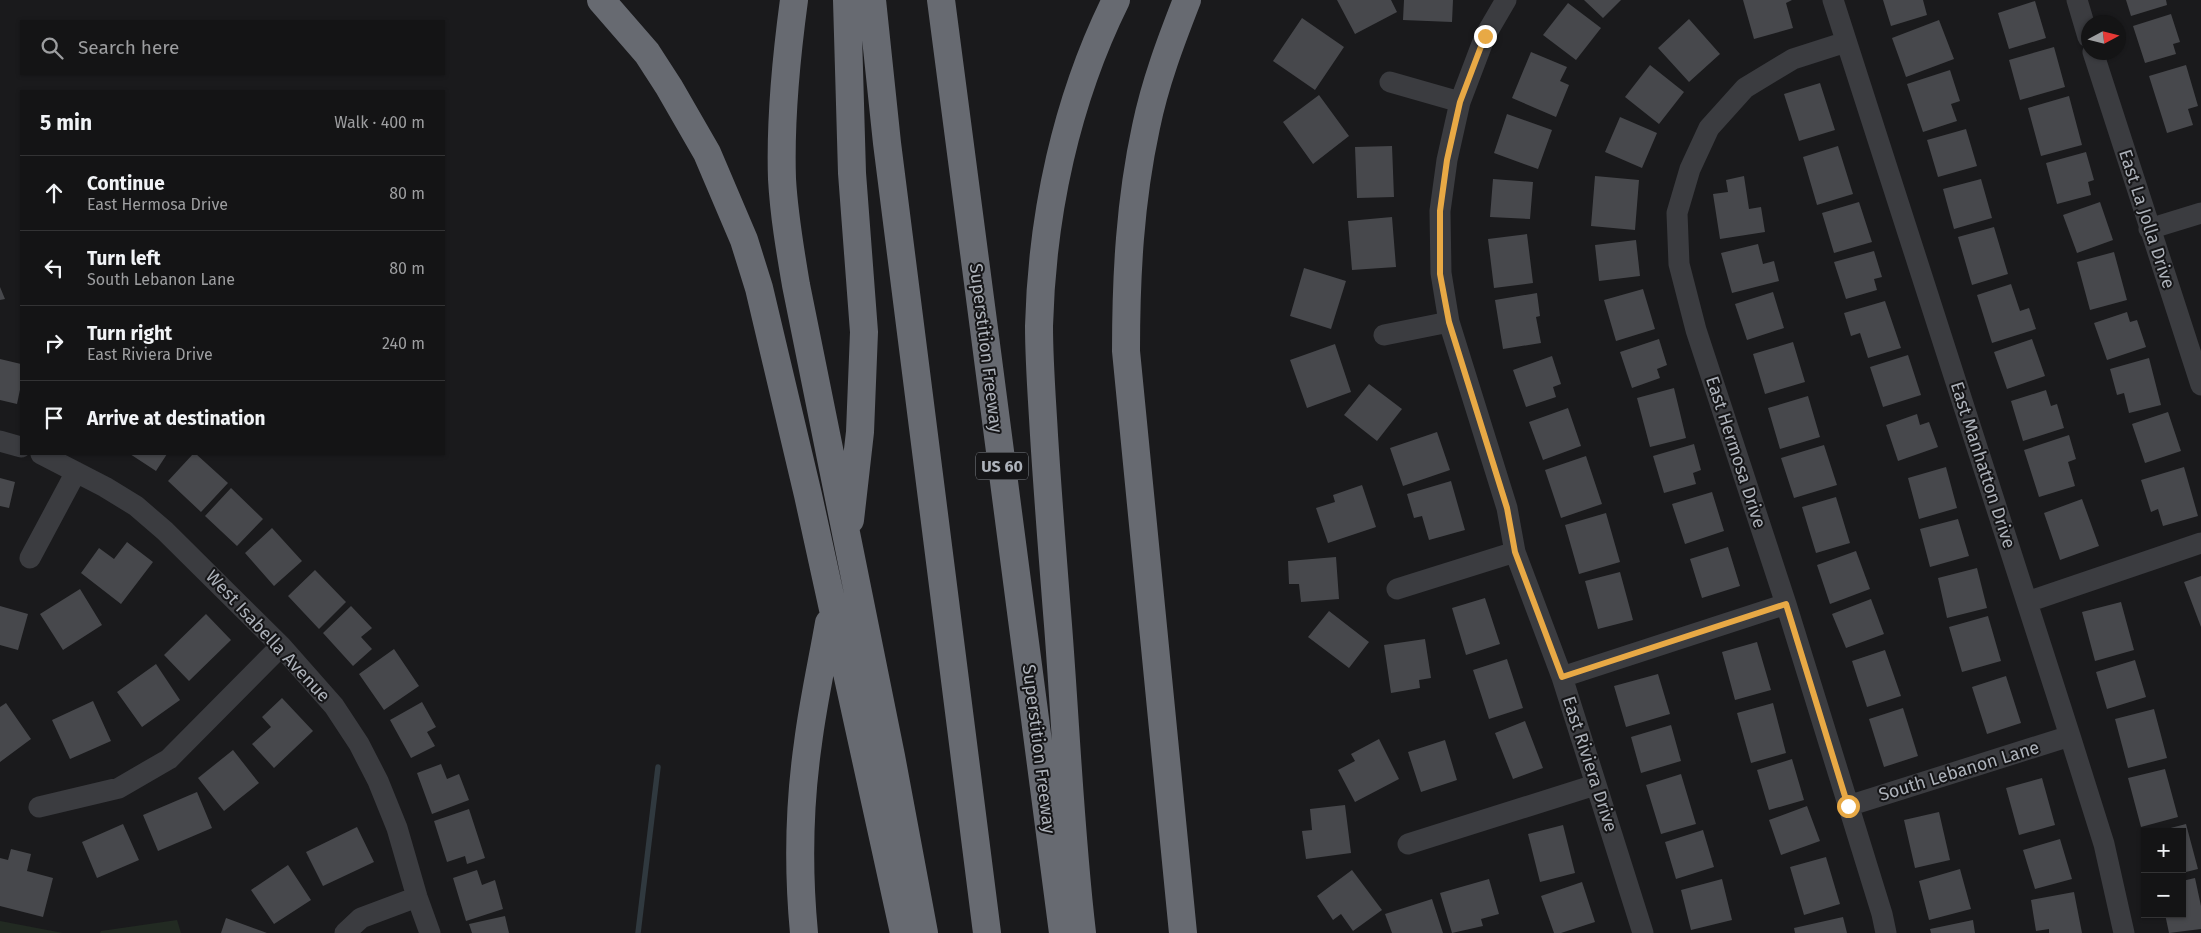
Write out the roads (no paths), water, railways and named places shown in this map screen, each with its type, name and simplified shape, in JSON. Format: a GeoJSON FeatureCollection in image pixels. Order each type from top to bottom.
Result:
{"type":"FeatureCollection","features":[{"type":"Feature","properties":{"kind":"highway"},"geometry":{"type":"LineString","coordinates":[[601,0],[647,53],[687,117],[707,153],[744,240],[759,288],[802,467],[924,933]]}},
{"type":"Feature","properties":{"kind":"highway"},"geometry":{"type":"LineString","coordinates":[[794,0],[784,83],[782,137],[782,180],[786,226],[878,759],[904,933]]}},
{"type":"Feature","properties":{"kind":"highway"},"geometry":{"type":"LineString","coordinates":[[804,933],[800,847],[808,743],[839,569],[851,515],[860,432],[863,378],[862,294],[852,173],[847,0]]}},
{"type":"Feature","properties":{"kind":"highway"},"geometry":{"type":"LineString","coordinates":[[872,0],[888,143],[987,933]]}},
{"type":"Feature","properties":{"kind":"highway","name":"Superstition Freeway"},"geometry":{"type":"LineString","coordinates":[[940,0],[1063,933]]}},
{"type":"Feature","properties":{"kind":"highway"},"geometry":{"type":"LineString","coordinates":[[1082,933],[1067,778],[1046,479],[1039,327],[1043,267],[1049,219],[1068,125],[1085,68],[1116,0]]}},
{"type":"Feature","properties":{"kind":"highway"},"geometry":{"type":"LineString","coordinates":[[1183,933],[1126,350],[1126,276],[1134,194],[1146,126],[1164,60],[1187,0]]}},
{"type":"Feature","properties":{"kind":"street","name":"East Riviera Drive"},"geometry":{"type":"LineString","coordinates":[[1506,0],[1485,36],[1460,102],[1447,160],[1440,211],[1440,274],[1449,322],[1507,508],[1515,552],[1562,677],[1642,933]]}},
{"type":"Feature","properties":{"kind":"street","name":"East Manhatton Drive"},"geometry":{"type":"LineString","coordinates":[[1833,0],[2104,844],[2124,933]]}},
{"type":"Feature","properties":{"kind":"street"},"geometry":{"type":"LineString","coordinates":[[2077,0],[2081,15]]}},
{"type":"Feature","properties":{"kind":"street","name":"East Hermosa Drive"},"geometry":{"type":"LineString","coordinates":[[1846,42],[1793,59],[1745,88],[1709,128],[1690,169],[1677,213],[1679,264],[1696,330],[1786,604],[1886,933]]}},
{"type":"Feature","properties":{"kind":"street","name":"East La Jolla Drive"},"geometry":{"type":"LineString","coordinates":[[2096,60],[2149,229],[2201,385]]}},
{"type":"Feature","properties":{"kind":"street"},"geometry":{"type":"LineString","coordinates":[[1390,82],[1460,102]]}},
{"type":"Feature","properties":{"kind":"street"},"geometry":{"type":"LineString","coordinates":[[2149,229],[2201,213]]}},
{"type":"Feature","properties":{"kind":"street"},"geometry":{"type":"LineString","coordinates":[[1384,335],[1449,322]]}},
{"type":"Feature","properties":{"kind":"street"},"geometry":{"type":"LineString","coordinates":[[0,441],[20,447]]}},
{"type":"Feature","properties":{"kind":"street","name":"West Isabella Avenue"},"geometry":{"type":"LineString","coordinates":[[43,455],[105,487],[136,506],[165,531],[281,646],[334,706],[359,744],[378,781],[397,828],[417,897],[430,933]]}},
{"type":"Feature","properties":{"kind":"street"},"geometry":{"type":"LineString","coordinates":[[30,558],[76,472]]}},
{"type":"Feature","properties":{"kind":"street"},"geometry":{"type":"LineString","coordinates":[[2027,602],[2201,543]]}},
{"type":"Feature","properties":{"kind":"street"},"geometry":{"type":"LineString","coordinates":[[1397,589],[1515,552]]}},
{"type":"Feature","properties":{"kind":"street"},"geometry":{"type":"LineString","coordinates":[[1562,677],[1786,604]]}},
{"type":"Feature","properties":{"kind":"street"},"geometry":{"type":"LineString","coordinates":[[39,806],[119,788],[169,759],[281,646]]}},
{"type":"Feature","properties":{"kind":"street","name":"South Lebanon Lane"},"geometry":{"type":"LineString","coordinates":[[1848,806],[2070,736]]}},
{"type":"Feature","properties":{"kind":"street"},"geometry":{"type":"LineString","coordinates":[[1408,844],[1595,785]]}},
{"type":"Feature","properties":{"kind":"street"},"geometry":{"type":"LineString","coordinates":[[344,933],[361,918],[417,897]]}},
{"type":"Feature","properties":{"kind":"waterway"},"geometry":{"type":"LineString","coordinates":[[638,933],[658,767]]}}]}
